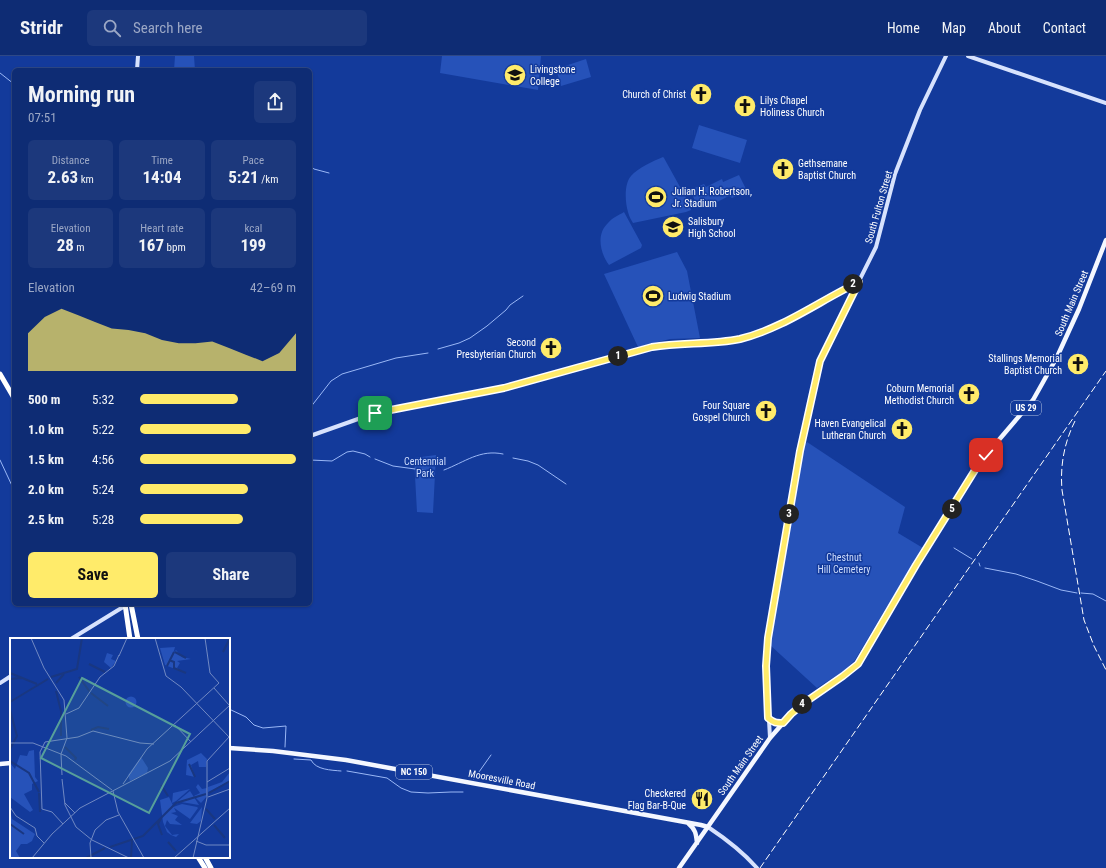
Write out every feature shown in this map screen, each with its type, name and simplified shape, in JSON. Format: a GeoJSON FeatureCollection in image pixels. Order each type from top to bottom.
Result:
{"type":"FeatureCollection","features":[{"type":"Feature","properties":{"kind":"highway"},"geometry":{"type":"LineString","coordinates":[[0,374],[12,395]]}},
{"type":"Feature","properties":{"kind":"highway"},"geometry":{"type":"LineString","coordinates":[[127,606],[130,638]]}},
{"type":"Feature","properties":{"kind":"highway"},"geometry":{"type":"LineString","coordinates":[[128,606],[138,638]]}},
{"type":"Feature","properties":{"kind":"highway"},"geometry":{"type":"LineString","coordinates":[[199,858],[205,868]]}},
{"type":"Feature","properties":{"kind":"highway"},"geometry":{"type":"LineString","coordinates":[[206,858],[211,868]]}},
{"type":"Feature","properties":{"kind":"main road","name":"South Main Street"},"geometry":{"type":"LineString","coordinates":[[679,868],[770,738],[783,723],[804,703],[858,664],[916,565],[980,462],[1032,400],[1042,384],[1057,357],[1079,309],[1106,240]]}},
{"type":"Feature","properties":{"kind":"main road"},"geometry":{"type":"LineString","coordinates":[[768,718],[776,723],[783,723]]}},
{"type":"Feature","properties":{"kind":"main road","name":"Mooresville Road"},"geometry":{"type":"LineString","coordinates":[[230,748],[273,751],[346,760],[708,827]]}},
{"type":"Feature","properties":{"kind":"main road"},"geometry":{"type":"LineString","coordinates":[[0,764],[10,763]]}},
{"type":"Feature","properties":{"kind":"main road"},"geometry":{"type":"LineString","coordinates":[[688,823],[695,831],[696,844]]}},
{"type":"Feature","properties":{"kind":"street"},"geometry":{"type":"LineString","coordinates":[[137,68],[138,56]]}},
{"type":"Feature","properties":{"kind":"street","name":"South Fulton Street"},"geometry":{"type":"LineString","coordinates":[[770,738],[766,666],[768,638],[809,408],[820,361],[876,247],[895,174],[904,149],[920,110],[946,56]]}},
{"type":"Feature","properties":{"kind":"street"},"geometry":{"type":"LineString","coordinates":[[968,56],[1106,103]]}},
{"type":"Feature","properties":{"kind":"street"},"geometry":{"type":"LineString","coordinates":[[312,435],[375,413],[504,388],[652,347],[709,343],[741,338],[788,321],[859,282]]}},
{"type":"Feature","properties":{"kind":"street"},"geometry":{"type":"LineString","coordinates":[[73,638],[124,606]]}},
{"type":"Feature","properties":{"kind":"street"},"geometry":{"type":"LineString","coordinates":[[0,683],[10,677]]}},
{"type":"Feature","properties":{"kind":"street","name":"Mooresville Road"},"geometry":{"type":"LineString","coordinates":[[708,827],[740,851],[757,868]]}},
{"type":"Feature","properties":{"kind":"green space"},"geometry":{"type":"Polygon","coordinates":[[[175,56],[194,56],[195,68],[174,68],[175,56]]]}},
{"type":"Feature","properties":{"kind":"green space"},"geometry":{"type":"Polygon","coordinates":[[[442,56],[541,56],[538,90],[440,73],[442,56]]]}},
{"type":"Feature","properties":{"kind":"green space"},"geometry":{"type":"Polygon","coordinates":[[[586,59],[591,77],[561,86],[556,69],[586,59]]]}},
{"type":"Feature","properties":{"kind":"green space"},"geometry":{"type":"Polygon","coordinates":[[[699,125],[747,140],[740,163],[692,148],[699,125]]]}},
{"type":"Feature","properties":{"kind":"green space","name":"Julian H. Robertson, Jr. Stadium"},"geometry":{"type":"Polygon","coordinates":[[[663,157],[690,205],[691,210],[633,223],[626,203],[626,188],[629,179],[634,173],[663,157]]]}},
{"type":"Feature","properties":{"kind":"green space"},"geometry":{"type":"Polygon","coordinates":[[[739,175],[747,191],[732,198],[729,196],[715,203],[712,200],[698,207],[690,190],[704,184],[706,187],[722,179],[723,182],[739,175]]]}},
{"type":"Feature","properties":{"kind":"green space"},"geometry":{"type":"Polygon","coordinates":[[[624,212],[642,245],[641,248],[609,265],[603,255],[601,244],[602,233],[604,227],[610,221],[624,212]]]}},
{"type":"Feature","properties":{"kind":"green space","name":"Ludwig Stadium"},"geometry":{"type":"Polygon","coordinates":[[[677,252],[687,271],[700,338],[670,339],[638,347],[604,274],[677,252]]]}},
{"type":"Feature","properties":{"kind":"green space","name":"Chestnut Hill Cemetery"},"geometry":{"type":"Polygon","coordinates":[[[807,442],[905,507],[898,533],[923,548],[855,660],[845,670],[817,688],[770,645],[805,444],[807,442]]]}},
{"type":"Feature","properties":{"kind":"green space","name":"Centennial Park"},"geometry":{"type":"Polygon","coordinates":[[[436,455],[433,513],[417,512],[414,458],[436,455]]]}},
{"type":"Feature","properties":{"kind":"waterway"},"geometry":{"type":"LineString","coordinates":[[0,73],[12,82]]}},
{"type":"Feature","properties":{"kind":"waterway"},"geometry":{"type":"LineString","coordinates":[[312,168],[329,173]]}},
{"type":"Feature","properties":{"kind":"waterway"},"geometry":{"type":"LineString","coordinates":[[438,349],[470,338],[523,296]]}},
{"type":"Feature","properties":{"kind":"waterway"},"geometry":{"type":"LineString","coordinates":[[312,405],[331,381],[342,374],[396,358],[428,353]]}},
{"type":"Feature","properties":{"kind":"waterway"},"geometry":{"type":"LineString","coordinates":[[312,460],[332,461],[347,452],[353,451],[370,457]]}},
{"type":"Feature","properties":{"kind":"waterway"},"geometry":{"type":"LineString","coordinates":[[444,470],[473,457],[487,453],[503,454]]}},
{"type":"Feature","properties":{"kind":"waterway"},"geometry":{"type":"LineString","coordinates":[[513,458],[538,465],[566,484]]}},
{"type":"Feature","properties":{"kind":"waterway"},"geometry":{"type":"LineString","coordinates":[[375,459],[393,466],[430,471]]}},
{"type":"Feature","properties":{"kind":"waterway"},"geometry":{"type":"LineString","coordinates":[[0,460],[12,486]]}},
{"type":"Feature","properties":{"kind":"waterway"},"geometry":{"type":"LineString","coordinates":[[954,548],[972,559]]}},
{"type":"Feature","properties":{"kind":"waterway"},"geometry":{"type":"LineString","coordinates":[[985,568],[1016,574],[1061,590],[1077,593]]}},
{"type":"Feature","properties":{"kind":"waterway"},"geometry":{"type":"LineString","coordinates":[[1081,593],[1093,594],[1106,601]]}},
{"type":"Feature","properties":{"kind":"waterway"},"geometry":{"type":"LineString","coordinates":[[230,709],[246,717],[254,725],[263,728],[286,726],[285,747]]}},
{"type":"Feature","properties":{"kind":"waterway"},"geometry":{"type":"LineString","coordinates":[[474,779],[491,755]]}},
{"type":"Feature","properties":{"kind":"waterway"},"geometry":{"type":"LineString","coordinates":[[294,759],[311,760],[320,768],[341,771]]}},
{"type":"Feature","properties":{"kind":"waterway"},"geometry":{"type":"LineString","coordinates":[[347,771],[387,778],[401,788],[411,792],[463,792]]}},
{"type":"Feature","properties":{"kind":"railway"},"geometry":{"type":"LineString","coordinates":[[760,868],[1106,371]]}},
{"type":"Feature","properties":{"kind":"railway"},"geometry":{"type":"LineString","coordinates":[[1075,421],[1068,438],[1062,463],[1062,490],[1084,620],[1094,646],[1106,670]]}},
{"type":"Feature","properties":{"kind":"place","name":"Livingstone College"},"geometry":{"type":"Point","coordinates":[515,75]}},
{"type":"Feature","properties":{"kind":"place","name":"Church of Christ"},"geometry":{"type":"Point","coordinates":[701,94]}},
{"type":"Feature","properties":{"kind":"place","name":"Lilys Chapel Holiness Church"},"geometry":{"type":"Point","coordinates":[745,106]}},
{"type":"Feature","properties":{"kind":"place","name":"Gethsemane Baptist Church"},"geometry":{"type":"Point","coordinates":[783,169]}},
{"type":"Feature","properties":{"kind":"place","name":"Julian H. Robertson, Jr. Stadium"},"geometry":{"type":"Point","coordinates":[656,197]}},
{"type":"Feature","properties":{"kind":"place","name":"Salisbury High School"},"geometry":{"type":"Point","coordinates":[673,227]}},
{"type":"Feature","properties":{"kind":"place","name":"Ludwig Stadium"},"geometry":{"type":"Point","coordinates":[653,296]}},
{"type":"Feature","properties":{"kind":"place","name":"Second Presbyterian Church"},"geometry":{"type":"Point","coordinates":[551,348]}},
{"type":"Feature","properties":{"kind":"place","name":"Stallings Memorial Baptist Church"},"geometry":{"type":"Point","coordinates":[1078,364]}},
{"type":"Feature","properties":{"kind":"place","name":"Coburn Memorial Methodist Church"},"geometry":{"type":"Point","coordinates":[969,394]}},
{"type":"Feature","properties":{"kind":"place","name":"Four Square Gospel Church"},"geometry":{"type":"Point","coordinates":[766,411]}},
{"type":"Feature","properties":{"kind":"place","name":"Haven Evangelical Lutheran Church"},"geometry":{"type":"Point","coordinates":[902,429]}},
{"type":"Feature","properties":{"kind":"place","name":"Checkered Flag Bar-B-Que"},"geometry":{"type":"Point","coordinates":[702,799]}},
{"type":"Feature","properties":{"kind":"route"},"geometry":{"type":"LineString","coordinates":[[375,413],[444,401],[504,388],[652,347],[702,344],[741,338],[771,328],[859,282],[820,361],[800,451],[768,638],[766,666],[768,718],[776,723],[783,723],[804,703],[858,664],[916,565],[980,462],[986,455]]}}]}
